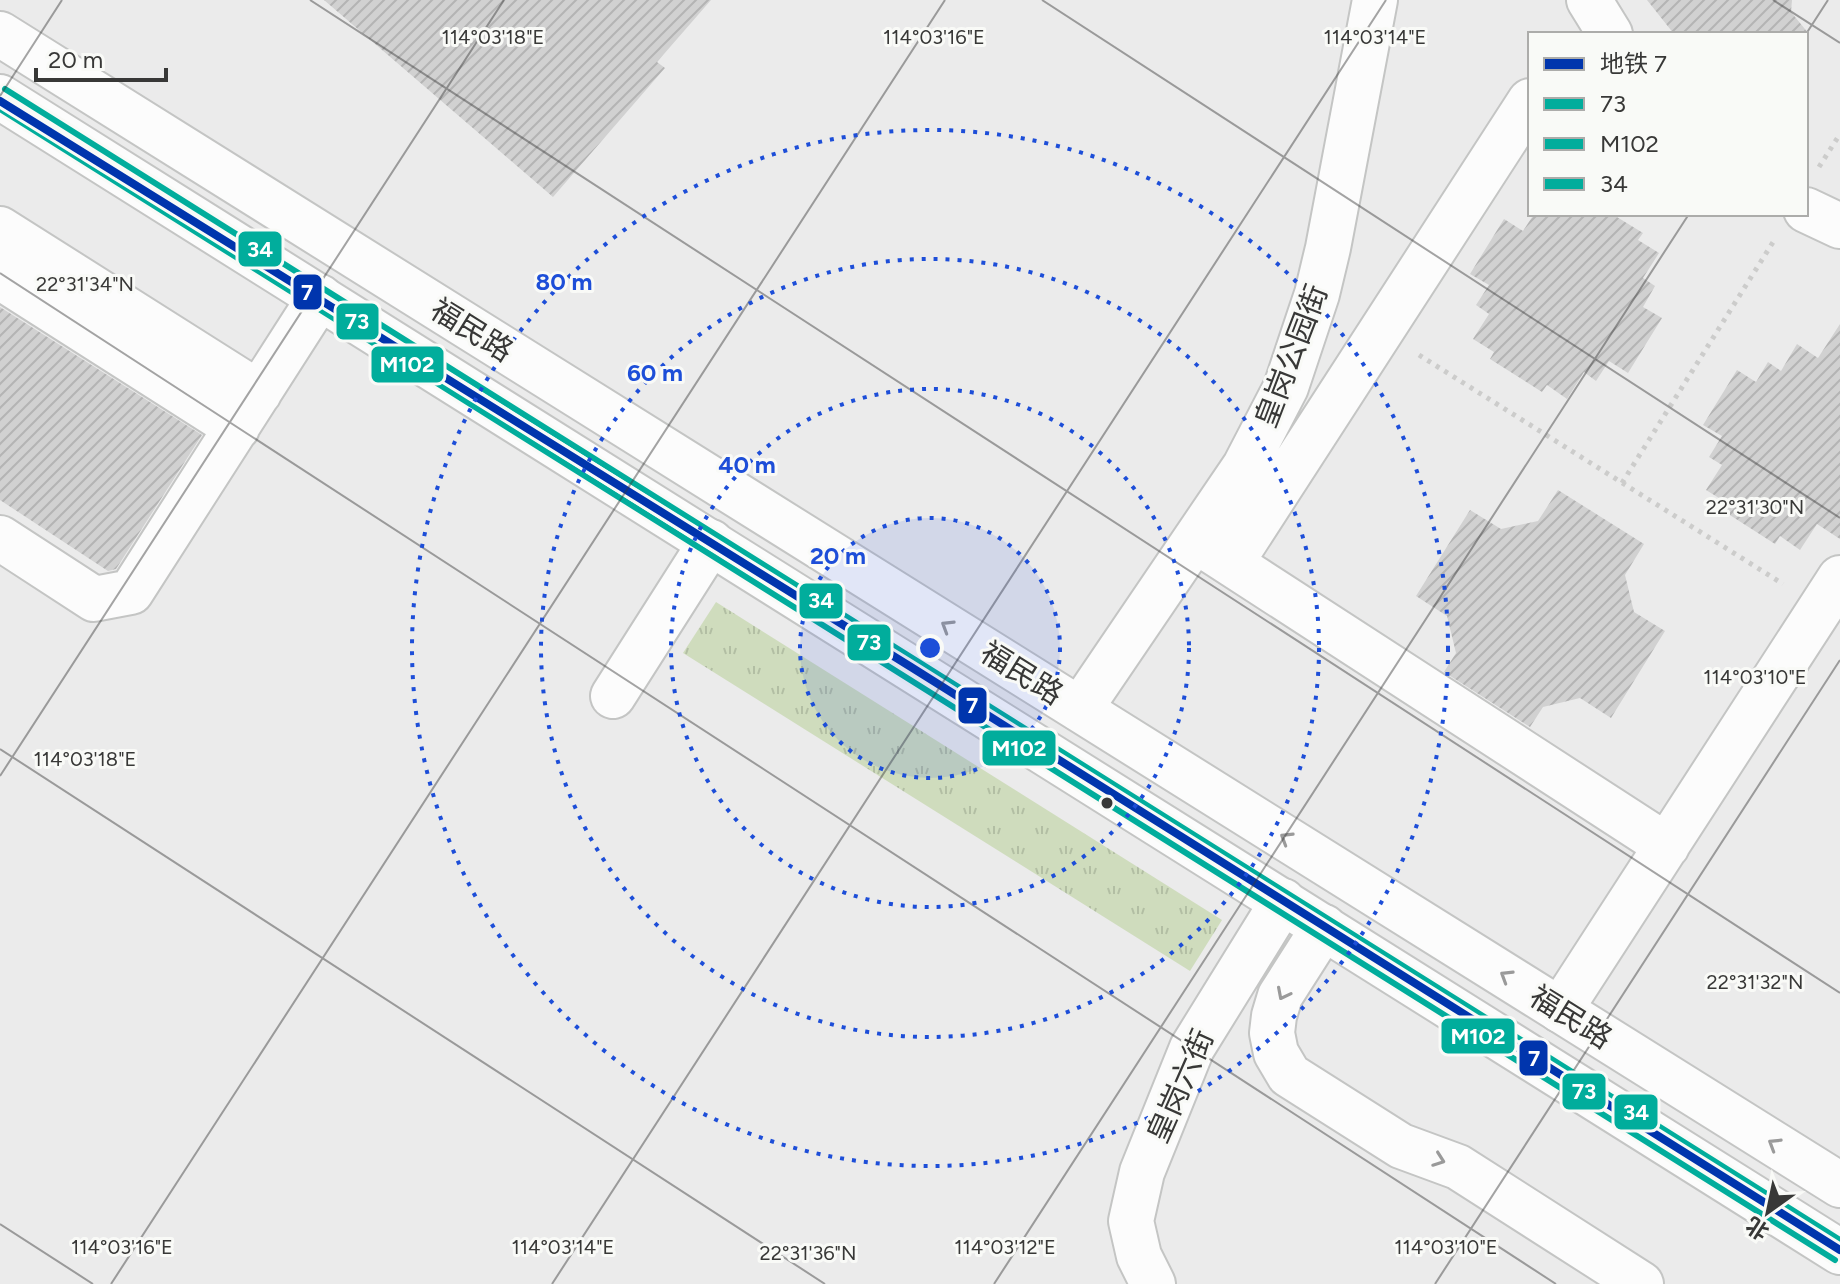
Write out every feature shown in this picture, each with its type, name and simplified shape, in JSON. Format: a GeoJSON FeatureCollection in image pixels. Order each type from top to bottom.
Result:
{"type":"FeatureCollection","features":[{"type":"Feature","properties":{"kind":"main road","name":"皇岗公园街"},"geometry":{"type":"LineString","coordinates":[[1080,709],[1245,466],[1286,387],[1303,341],[1328,248],[1375,0]]}},
{"type":"Feature","properties":{"kind":"main road","name":"福民路"},"geometry":{"type":"LineString","coordinates":[[0,34],[1840,1185]]}},
{"type":"Feature","properties":{"kind":"main road","name":"福民路"},"geometry":{"type":"LineString","coordinates":[[0,97],[1840,1252]]}},
{"type":"Feature","properties":{"kind":"main road"},"geometry":{"type":"LineString","coordinates":[[1231,563],[1528,104]]}},
{"type":"Feature","properties":{"kind":"main road"},"geometry":{"type":"LineString","coordinates":[[1808,208],[1840,226]]}},
{"type":"Feature","properties":{"kind":"main road"},"geometry":{"type":"LineString","coordinates":[[0,229],[248,411]]}},
{"type":"Feature","properties":{"kind":"main road"},"geometry":{"type":"LineString","coordinates":[[0,277],[248,411]]}},
{"type":"Feature","properties":{"kind":"main road"},"geometry":{"type":"LineString","coordinates":[[0,538],[94,599],[131,592],[320,297]]}},
{"type":"Feature","properties":{"kind":"main road"},"geometry":{"type":"LineString","coordinates":[[1195,540],[1667,846]]}},
{"type":"Feature","properties":{"kind":"main road"},"geometry":{"type":"LineString","coordinates":[[613,696],[711,542]]}},
{"type":"Feature","properties":{"kind":"main road"},"geometry":{"type":"LineString","coordinates":[[1560,1010],[1830,593]]}},
{"type":"Feature","properties":{"kind":"main road","name":"皇岗六街"},"geometry":{"type":"LineString","coordinates":[[1153,1284],[1139,1256],[1131,1221],[1142,1172],[1192,1048],[1283,901]]}},
{"type":"Feature","properties":{"kind":"main road"},"geometry":{"type":"LineString","coordinates":[[1324,927],[1280,996],[1274,1016],[1272,1033],[1276,1053],[1289,1075],[1401,1146],[1458,1167],[1641,1284]]}},
{"type":"Feature","properties":{"kind":"path"},"geometry":{"type":"LineString","coordinates":[[1808,191],[1840,134]]}},
{"type":"Feature","properties":{"kind":"path"},"geometry":{"type":"LineString","coordinates":[[1622,483],[1793,216]]}},
{"type":"Feature","properties":{"kind":"path"},"geometry":{"type":"LineString","coordinates":[[1381,331],[1622,483],[1830,593]]}},
{"type":"Feature","properties":{"kind":"green space"},"geometry":{"type":"Polygon","coordinates":[[[716,602],[1222,920],[1190,971],[683,653],[716,602]]]}},
{"type":"Feature","properties":{"kind":"building"},"geometry":{"type":"Polygon","coordinates":[[[324,0],[711,0],[657,62],[665,68],[553,197],[324,0]]]}},
{"type":"Feature","properties":{"kind":"building"},"geometry":{"type":"Polygon","coordinates":[[[1647,0],[1792,0],[1791,12],[1807,32],[1672,32],[1647,0]]]}},
{"type":"Feature","properties":{"kind":"building"},"geometry":{"type":"Polygon","coordinates":[[[1533,216],[1615,216],[1643,233],[1638,240],[1659,253],[1643,278],[1655,286],[1643,307],[1662,318],[1628,373],[1609,361],[1596,381],[1584,372],[1567,399],[1547,385],[1542,392],[1490,359],[1494,352],[1473,339],[1489,314],[1476,305],[1489,285],[1470,274],[1504,219],[1523,231],[1533,216]]]}},
{"type":"Feature","properties":{"kind":"building"},"geometry":{"type":"Polygon","coordinates":[[[0,307],[202,435],[116,569],[108,571],[0,500],[0,307]]]}},
{"type":"Feature","properties":{"kind":"building"},"geometry":{"type":"Polygon","coordinates":[[[1840,324],[1840,539],[1817,524],[1800,550],[1780,536],[1775,544],[1722,510],[1727,503],[1706,490],[1722,465],[1709,457],[1722,436],[1703,425],[1737,370],[1756,382],[1768,362],[1781,371],[1797,344],[1818,358],[1840,324]]]}},
{"type":"Feature","properties":{"kind":"building"},"geometry":{"type":"Polygon","coordinates":[[[1558,490],[1644,544],[1625,575],[1634,612],[1665,631],[1611,718],[1580,698],[1543,707],[1530,727],[1444,672],[1456,653],[1447,616],[1416,596],[1470,510],[1501,529],[1538,521],[1558,490]]]}},
{"type":"Feature","properties":{"kind":"metro line","name":"7"},"geometry":{"type":"LineString","coordinates":[[0,101],[911,667],[1840,1250]]}},
{"type":"Feature","properties":{"kind":"transit line","name":"34"},"geometry":{"type":"LineString","coordinates":[[5,89],[1840,1240]]}},
{"type":"Feature","properties":{"kind":"transit line","name":"73"},"geometry":{"type":"LineString","coordinates":[[0,97],[1840,1252]]}},
{"type":"Feature","properties":{"kind":"transit line","name":"M102"},"geometry":{"type":"LineString","coordinates":[[0,109],[1835,1260]]}}]}
